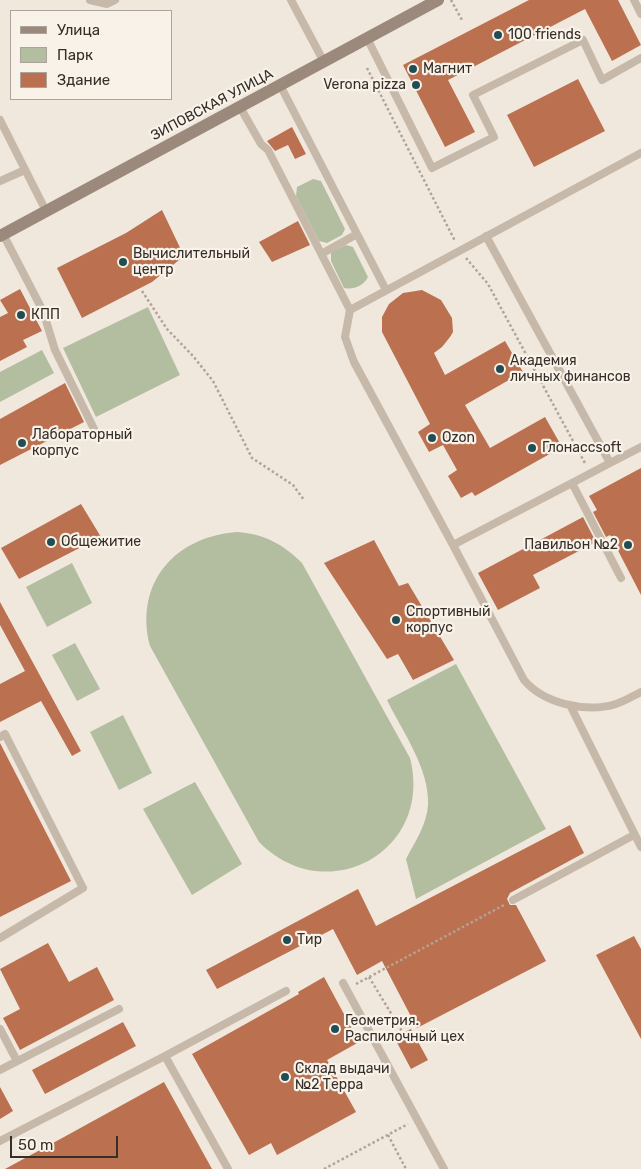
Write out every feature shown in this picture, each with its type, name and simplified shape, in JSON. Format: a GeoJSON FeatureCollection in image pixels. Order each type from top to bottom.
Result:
{"type":"FeatureCollection","features":[{"type":"Feature","properties":{"kind":"street","name":"ЗИПОВСКАЯ УЛИЦА"},"geometry":{"type":"LineString","coordinates":[[2,235],[438,0]]}},
{"type":"Feature","properties":{"kind":"lane"},"geometry":{"type":"LineString","coordinates":[[90,0],[107,4],[115,0]]}},
{"type":"Feature","properties":{"kind":"lane"},"geometry":{"type":"LineString","coordinates":[[291,0],[324,62]]}},
{"type":"Feature","properties":{"kind":"lane"},"geometry":{"type":"LineString","coordinates":[[634,0],[641,14]]}},
{"type":"Feature","properties":{"kind":"lane"},"geometry":{"type":"LineString","coordinates":[[367,38],[432,168],[494,137],[473,95],[583,40],[602,80],[641,58]]}},
{"type":"Feature","properties":{"kind":"lane"},"geometry":{"type":"LineString","coordinates":[[280,85],[386,290]]}},
{"type":"Feature","properties":{"kind":"lane"},"geometry":{"type":"LineString","coordinates":[[240,107],[260,144],[268,150],[350,310],[345,337],[354,362],[453,544],[524,680],[541,695],[570,705],[609,705],[641,692]]}},
{"type":"Feature","properties":{"kind":"lane"},"geometry":{"type":"LineString","coordinates":[[0,120],[46,211]]}},
{"type":"Feature","properties":{"kind":"lane"},"geometry":{"type":"LineString","coordinates":[[350,310],[641,153]]}},
{"type":"Feature","properties":{"kind":"lane"},"geometry":{"type":"LineString","coordinates":[[0,182],[25,170]]}},
{"type":"Feature","properties":{"kind":"lane"},"geometry":{"type":"LineString","coordinates":[[322,253],[357,234]]}},
{"type":"Feature","properties":{"kind":"lane"},"geometry":{"type":"LineString","coordinates":[[2,235],[43,312],[55,350],[95,431]]}},
{"type":"Feature","properties":{"kind":"lane"},"geometry":{"type":"LineString","coordinates":[[486,236],[610,463]]}},
{"type":"Feature","properties":{"kind":"lane"},"geometry":{"type":"LineString","coordinates":[[453,544],[641,447]]}},
{"type":"Feature","properties":{"kind":"lane"},"geometry":{"type":"LineString","coordinates":[[572,483],[621,578]]}},
{"type":"Feature","properties":{"kind":"lane"},"geometry":{"type":"LineString","coordinates":[[570,705],[641,847]]}},
{"type":"Feature","properties":{"kind":"lane"},"geometry":{"type":"LineString","coordinates":[[0,737],[5,734],[83,888],[0,938]]}},
{"type":"Feature","properties":{"kind":"lane"},"geometry":{"type":"LineString","coordinates":[[513,900],[634,835]]}},
{"type":"Feature","properties":{"kind":"lane"},"geometry":{"type":"LineString","coordinates":[[344,986],[444,1169]]}},
{"type":"Feature","properties":{"kind":"lane"},"geometry":{"type":"LineString","coordinates":[[0,1141],[286,991]]}},
{"type":"Feature","properties":{"kind":"lane"},"geometry":{"type":"LineString","coordinates":[[0,1070],[119,1008]]}},
{"type":"Feature","properties":{"kind":"lane"},"geometry":{"type":"LineString","coordinates":[[0,1029],[16,1061]]}},
{"type":"Feature","properties":{"kind":"lane"},"geometry":{"type":"LineString","coordinates":[[165,1056],[228,1169]]}},
{"type":"Feature","properties":{"kind":"path"},"geometry":{"type":"LineString","coordinates":[[451,0],[462,20]]}},
{"type":"Feature","properties":{"kind":"path"},"geometry":{"type":"LineString","coordinates":[[367,68],[460,250],[488,284],[590,474]]}},
{"type":"Feature","properties":{"kind":"path"},"geometry":{"type":"LineString","coordinates":[[142,291],[167,329],[193,356],[213,381],[252,458],[293,485],[304,500]]}},
{"type":"Feature","properties":{"kind":"path"},"geometry":{"type":"LineString","coordinates":[[344,986],[369,977],[513,900]]}},
{"type":"Feature","properties":{"kind":"path"},"geometry":{"type":"LineString","coordinates":[[369,977],[403,1033]]}},
{"type":"Feature","properties":{"kind":"path"},"geometry":{"type":"LineString","coordinates":[[324,1169],[417,1119]]}},
{"type":"Feature","properties":{"kind":"path"},"geometry":{"type":"LineString","coordinates":[[388,1135],[406,1169]]}},
{"type":"Feature","properties":{"kind":"green space"},"geometry":{"type":"Polygon","coordinates":[[[313,179],[321,181],[345,229],[342,235],[327,243],[319,241],[296,196],[297,187],[313,179]]]}},
{"type":"Feature","properties":{"kind":"green space"},"geometry":{"type":"Polygon","coordinates":[[[346,245],[353,247],[368,277],[358,287],[344,288],[331,261],[331,252],[346,245]]]}},
{"type":"Feature","properties":{"kind":"green space"},"geometry":{"type":"Polygon","coordinates":[[[148,307],[180,375],[96,417],[63,348],[148,307]]]}},
{"type":"Feature","properties":{"kind":"green space"},"geometry":{"type":"Polygon","coordinates":[[[42,350],[54,373],[0,402],[0,372],[42,350]]]}},
{"type":"Feature","properties":{"kind":"green space"},"geometry":{"type":"Polygon","coordinates":[[[238,532],[256,535],[273,541],[288,550],[302,563],[410,758],[413,791],[406,820],[390,844],[369,861],[343,870],[314,871],[286,862],[259,842],[150,646],[147,623],[148,602],[154,583],[164,567],[178,553],[195,543],[215,535],[238,532]]]}},
{"type":"Feature","properties":{"kind":"green space"},"geometry":{"type":"Polygon","coordinates":[[[72,563],[92,603],[47,627],[26,587],[72,563]]]}},
{"type":"Feature","properties":{"kind":"green space"},"geometry":{"type":"Polygon","coordinates":[[[75,643],[100,689],[77,701],[52,655],[75,643]]]}},
{"type":"Feature","properties":{"kind":"green space"},"geometry":{"type":"Polygon","coordinates":[[[456,664],[546,829],[416,899],[406,859],[425,819],[428,805],[427,791],[420,764],[387,700],[456,664]]]}},
{"type":"Feature","properties":{"kind":"green space"},"geometry":{"type":"Polygon","coordinates":[[[123,715],[152,773],[119,790],[90,732],[123,715]]]}},
{"type":"Feature","properties":{"kind":"green space"},"geometry":{"type":"Polygon","coordinates":[[[195,782],[242,864],[192,895],[143,809],[195,782]]]}},
{"type":"Feature","properties":{"kind":"building"},"geometry":{"type":"Polygon","coordinates":[[[529,0],[618,0],[641,45],[612,61],[585,9],[448,80],[475,132],[445,147],[403,65],[529,0]]]}},
{"type":"Feature","properties":{"kind":"building"},"geometry":{"type":"Polygon","coordinates":[[[578,79],[605,131],[534,167],[507,115],[578,79]]]}},
{"type":"Feature","properties":{"kind":"building"},"geometry":{"type":"Polygon","coordinates":[[[292,127],[306,154],[295,159],[288,145],[275,151],[267,141],[292,127]]]}},
{"type":"Feature","properties":{"kind":"building","name":"Вычислительный центр"},"geometry":{"type":"Polygon","coordinates":[[[162,210],[184,256],[152,282],[82,318],[57,268],[126,233],[162,210]]]}},
{"type":"Feature","properties":{"kind":"building"},"geometry":{"type":"Polygon","coordinates":[[[298,221],[310,245],[272,262],[259,242],[298,221]]]}},
{"type":"Feature","properties":{"kind":"building"},"geometry":{"type":"Polygon","coordinates":[[[20,289],[42,331],[23,340],[27,347],[0,361],[0,317],[8,313],[0,300],[20,289]]]}},
{"type":"Feature","properties":{"kind":"building"},"geometry":{"type":"Polygon","coordinates":[[[422,290],[441,300],[452,318],[453,332],[442,347],[434,353],[445,375],[505,341],[523,372],[465,405],[490,448],[545,417],[562,447],[475,496],[472,492],[461,498],[448,476],[457,470],[443,445],[429,452],[418,432],[430,424],[382,332],[382,317],[389,304],[403,293],[422,290]]]}},
{"type":"Feature","properties":{"kind":"building","name":"Лабораторный корпус"},"geometry":{"type":"Polygon","coordinates":[[[65,383],[84,422],[0,465],[0,419],[65,383]]]}},
{"type":"Feature","properties":{"kind":"building","name":"Павильон №2"},"geometry":{"type":"Polygon","coordinates":[[[641,468],[641,595],[610,535],[606,537],[593,512],[597,510],[589,496],[641,468]]]}},
{"type":"Feature","properties":{"kind":"building","name":"Общежитие"},"geometry":{"type":"Polygon","coordinates":[[[81,504],[101,537],[19,579],[1,548],[81,504]]]}},
{"type":"Feature","properties":{"kind":"building"},"geometry":{"type":"Polygon","coordinates":[[[583,517],[596,542],[533,575],[540,588],[498,610],[478,573],[583,517]]]}},
{"type":"Feature","properties":{"kind":"building","name":"Спортивный корпус"},"geometry":{"type":"Polygon","coordinates":[[[374,540],[399,586],[408,583],[454,660],[413,680],[398,654],[387,659],[324,563],[374,540]]]}},
{"type":"Feature","properties":{"kind":"building"},"geometry":{"type":"Polygon","coordinates":[[[0,602],[81,751],[72,756],[41,701],[0,722],[0,684],[25,671],[0,625],[0,602]]]}},
{"type":"Feature","properties":{"kind":"building"},"geometry":{"type":"Polygon","coordinates":[[[0,743],[71,881],[0,917],[0,743]]]}},
{"type":"Feature","properties":{"kind":"building"},"geometry":{"type":"Polygon","coordinates":[[[570,825],[584,853],[510,893],[507,899],[510,905],[516,905],[546,961],[417,1028],[382,961],[357,975],[333,929],[217,989],[206,970],[358,889],[376,926],[570,825]]]}},
{"type":"Feature","properties":{"kind":"building"},"geometry":{"type":"Polygon","coordinates":[[[634,936],[641,949],[641,1039],[596,955],[634,936]]]}},
{"type":"Feature","properties":{"kind":"building"},"geometry":{"type":"Polygon","coordinates":[[[48,943],[69,982],[97,967],[114,1000],[20,1050],[3,1018],[20,1009],[0,969],[48,943]]]}},
{"type":"Feature","properties":{"kind":"building","name":"Склад выдачи №2 Терра"},"geometry":{"type":"Polygon","coordinates":[[[324,977],[359,1042],[327,1060],[356,1112],[277,1155],[271,1143],[249,1155],[192,1054],[299,994],[298,992],[324,977]]]}},
{"type":"Feature","properties":{"kind":"building"},"geometry":{"type":"Polygon","coordinates":[[[123,1022],[136,1046],[45,1094],[32,1070],[123,1022]]]}},
{"type":"Feature","properties":{"kind":"building"},"geometry":{"type":"Polygon","coordinates":[[[411,1029],[428,1060],[411,1069],[394,1037],[411,1029]]]}},
{"type":"Feature","properties":{"kind":"building"},"geometry":{"type":"Polygon","coordinates":[[[164,1082],[212,1169],[5,1169],[64,1137],[164,1082]]]}},
{"type":"Feature","properties":{"kind":"building"},"geometry":{"type":"Polygon","coordinates":[[[0,1087],[13,1111],[0,1119],[0,1087]]]}},
{"type":"Feature","properties":{"kind":"place","name":"100 friends"},"geometry":{"type":"Point","coordinates":[498,35]}},
{"type":"Feature","properties":{"kind":"place","name":"Магнит"},"geometry":{"type":"Point","coordinates":[413,69]}},
{"type":"Feature","properties":{"kind":"place","name":"Verona pizza"},"geometry":{"type":"Point","coordinates":[416,85]}},
{"type":"Feature","properties":{"kind":"place","name":"Вычислительный центр"},"geometry":{"type":"Point","coordinates":[123,262]}},
{"type":"Feature","properties":{"kind":"place","name":"КПП"},"geometry":{"type":"Point","coordinates":[21,315]}},
{"type":"Feature","properties":{"kind":"place","name":"Академия личных финансов"},"geometry":{"type":"Point","coordinates":[500,369]}},
{"type":"Feature","properties":{"kind":"place","name":"Ozon"},"geometry":{"type":"Point","coordinates":[432,438]}},
{"type":"Feature","properties":{"kind":"place","name":"Лабораторный корпус"},"geometry":{"type":"Point","coordinates":[22,443]}},
{"type":"Feature","properties":{"kind":"place","name":"Глонассsoft"},"geometry":{"type":"Point","coordinates":[532,448]}},
{"type":"Feature","properties":{"kind":"place","name":"Общежитие"},"geometry":{"type":"Point","coordinates":[51,542]}},
{"type":"Feature","properties":{"kind":"place","name":"Павильон №2"},"geometry":{"type":"Point","coordinates":[628,545]}},
{"type":"Feature","properties":{"kind":"place","name":"Спортивный корпус"},"geometry":{"type":"Point","coordinates":[396,620]}},
{"type":"Feature","properties":{"kind":"place","name":"Тир"},"geometry":{"type":"Point","coordinates":[287,940]}},
{"type":"Feature","properties":{"kind":"place","name":"Геометрия. Распилочный цех"},"geometry":{"type":"Point","coordinates":[335,1029]}},
{"type":"Feature","properties":{"kind":"place","name":"Склад выдачи №2 Терра"},"geometry":{"type":"Point","coordinates":[285,1077]}}]}
